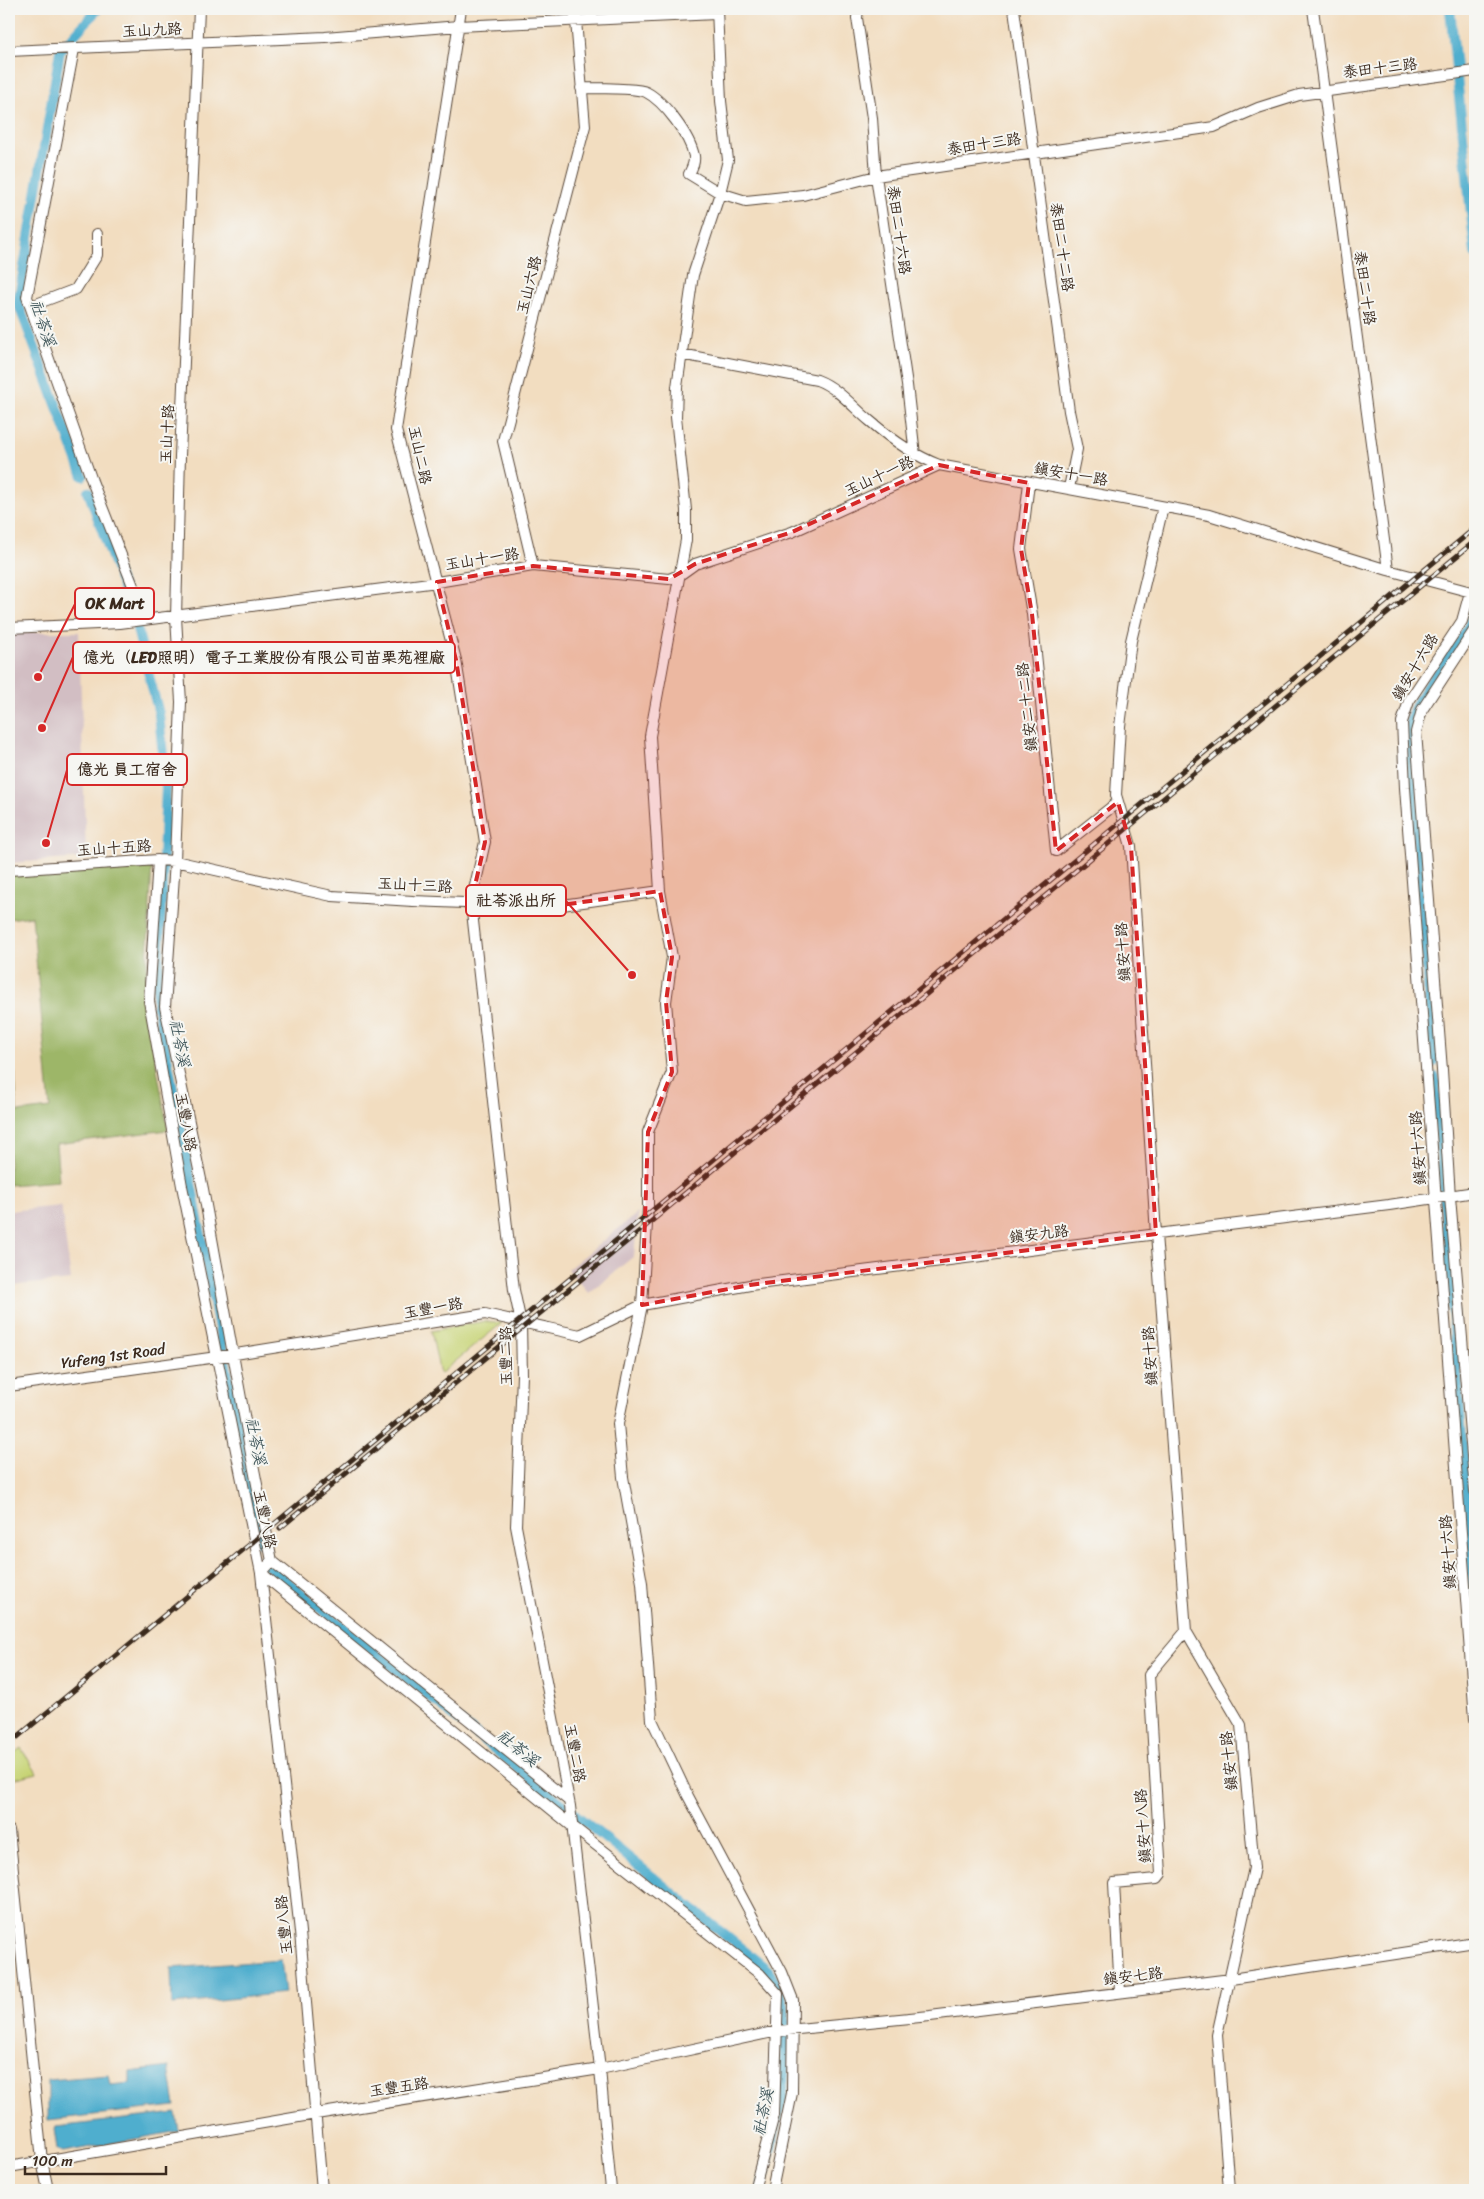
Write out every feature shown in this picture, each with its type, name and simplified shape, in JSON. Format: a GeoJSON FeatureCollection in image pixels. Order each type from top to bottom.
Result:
{"type":"FeatureCollection","features":[{"type":"Feature","properties":{"kind":"street","name":"玉山十路"},"geometry":{"type":"LineString","coordinates":[[166,861],[181,702],[176,617],[199,9]]}},
{"type":"Feature","properties":{"kind":"street","name":"玉山二路"},"geometry":{"type":"LineString","coordinates":[[461,9],[396,430],[456,660],[485,842],[471,903]]}},
{"type":"Feature","properties":{"kind":"street","name":"玉山六路"},"geometry":{"type":"LineString","coordinates":[[533,566],[503,441],[585,126],[575,9]]}},
{"type":"Feature","properties":{"kind":"street","name":"泰田二十六路"},"geometry":{"type":"LineString","coordinates":[[858,9],[857,18],[872,118],[876,176],[907,385],[915,455]]}},
{"type":"Feature","properties":{"kind":"street","name":"泰田二十二路"},"geometry":{"type":"LineString","coordinates":[[1014,9],[1069,410],[1078,449],[1069,488]]}},
{"type":"Feature","properties":{"kind":"street","name":"泰田二十路"},"geometry":{"type":"LineString","coordinates":[[1313,9],[1388,570]]}},
{"type":"Feature","properties":{"kind":"street","name":"玉山九路"},"geometry":{"type":"LineString","coordinates":[[9,51],[325,37],[459,26],[576,21],[717,11]]}},
{"type":"Feature","properties":{"kind":"street"},"geometry":{"type":"LineString","coordinates":[[717,11],[721,100],[728,160],[720,193],[693,275],[681,354],[676,416],[686,510],[686,540],[650,736],[660,892],[672,957],[666,1002],[672,1066],[648,1132],[648,1207],[642,1305],[618,1424],[623,1477],[642,1583],[652,1720],[688,1796],[782,1972],[793,2000],[792,2093],[772,2190]]}},
{"type":"Feature","properties":{"kind":"street"},"geometry":{"type":"LineString","coordinates":[[74,48],[27,297],[92,481],[146,619]]}},
{"type":"Feature","properties":{"kind":"street","name":"泰田十三路"},"geometry":{"type":"LineString","coordinates":[[581,88],[645,91],[670,114],[685,135],[694,156],[694,166],[689,174],[720,193],[746,201],[803,194],[876,176],[1214,127],[1258,108],[1299,95],[1470,72]]}},
{"type":"Feature","properties":{"kind":"street"},"geometry":{"type":"LineString","coordinates":[[31,306],[76,289],[97,255],[97,234]]}},
{"type":"Feature","properties":{"kind":"street","name":"鎮安十一路"},"geometry":{"type":"LineString","coordinates":[[681,354],[817,380],[829,385],[872,423],[915,455],[939,465],[1209,515],[1388,570],[1472,593]]}},
{"type":"Feature","properties":{"kind":"street","name":"玉山十一路"},"geometry":{"type":"LineString","coordinates":[[9,628],[120,624],[146,619],[176,617],[437,582],[533,566],[669,579],[681,574],[695,564],[792,532],[939,465]]}},
{"type":"Feature","properties":{"kind":"street","name":"鎮安二十二路"},"geometry":{"type":"LineString","coordinates":[[1029,483],[1021,549],[1032,614],[1056,850],[1118,802]]}},
{"type":"Feature","properties":{"kind":"street","name":"鎮安十路"},"geometry":{"type":"LineString","coordinates":[[1163,507],[1131,641],[1120,726],[1116,795],[1131,846],[1156,1234],[1186,1632],[1241,1725],[1254,1868],[1231,1979],[1217,2035],[1229,2190]]}},
{"type":"Feature","properties":{"kind":"street","name":"鎮安十六路"},"geometry":{"type":"LineString","coordinates":[[1472,593],[1462,621],[1408,701],[1402,722],[1405,788],[1442,1198],[1475,1719]]}},
{"type":"Feature","properties":{"kind":"street"},"geometry":{"type":"LineString","coordinates":[[1475,629],[1422,710],[1416,732],[1442,1198],[1475,1491]]}},
{"type":"Feature","properties":{"kind":"street"},"geometry":{"type":"LineString","coordinates":[[166,861],[165,1007],[203,1188],[225,1355],[267,1567],[571,1821],[760,1974],[778,1994],[774,2115],[754,2190]]}},
{"type":"Feature","properties":{"kind":"street","name":"玉山十三路"},"geometry":{"type":"LineString","coordinates":[[166,861],[332,896],[413,902],[555,906],[660,892]]}},
{"type":"Feature","properties":{"kind":"street","name":"玉山十五路"},"geometry":{"type":"LineString","coordinates":[[9,870],[166,861]]}},
{"type":"Feature","properties":{"kind":"street","name":"玉豐八路"},"geometry":{"type":"LineString","coordinates":[[166,861],[149,1001],[182,1186],[225,1355],[267,1567],[322,2190]]}},
{"type":"Feature","properties":{"kind":"street","name":"玉豐二路"},"geometry":{"type":"LineString","coordinates":[[471,903],[514,1290],[521,1323],[522,1375],[516,1526],[571,1821]]}},
{"type":"Feature","properties":{"kind":"street","name":"鎮安九路"},"geometry":{"type":"LineString","coordinates":[[642,1305],[750,1285],[1442,1198],[1475,1192]]}},
{"type":"Feature","properties":{"kind":"street","name":"玉豐一路"},"geometry":{"type":"LineString","coordinates":[[225,1355],[484,1314],[580,1335],[642,1305]]}},
{"type":"Feature","properties":{"kind":"street","name":"Yufeng 1st Road"},"geometry":{"type":"LineString","coordinates":[[9,1386],[225,1355]]}},
{"type":"Feature","properties":{"kind":"street"},"geometry":{"type":"LineString","coordinates":[[267,1567],[569,1803]]}},
{"type":"Feature","properties":{"kind":"street","name":"鎮安十八路"},"geometry":{"type":"LineString","coordinates":[[1120,1992],[1114,1883],[1157,1879],[1161,1874],[1149,1675],[1186,1632]]}},
{"type":"Feature","properties":{"kind":"street"},"geometry":{"type":"LineString","coordinates":[[571,1821],[600,2069],[611,2190]]}},
{"type":"Feature","properties":{"kind":"street"},"geometry":{"type":"LineString","coordinates":[[9,1830],[42,2161],[48,2190]]}},
{"type":"Feature","properties":{"kind":"street","name":"鎮安七路"},"geometry":{"type":"LineString","coordinates":[[793,2030],[1231,1979],[1475,1942]]}},
{"type":"Feature","properties":{"kind":"street","name":"玉豐五路"},"geometry":{"type":"LineString","coordinates":[[9,2168],[316,2114],[459,2093],[600,2069],[778,2031],[793,2030]]}},
{"type":"Feature","properties":{"kind":"highlighted area"},"geometry":{"type":"Polygon","coordinates":[[[939,465],[1029,483],[1021,549],[1032,614],[1056,851],[1118,802],[1131,846],[1156,1234],[750,1285],[642,1305],[648,1132],[672,1072],[666,1002],[672,957],[660,891],[555,906],[471,903],[485,842],[456,660],[437,582],[533,566],[669,579],[695,564],[792,532],[939,465]]]}},
{"type":"Feature","properties":{"kind":"shaded area"},"geometry":{"type":"Polygon","coordinates":[[[9,632],[79,632],[86,858],[9,863],[9,632]]]}},
{"type":"Feature","properties":{"kind":"shaded area"},"geometry":{"type":"Polygon","coordinates":[[[61,1206],[71,1280],[9,1286],[9,1211],[61,1206]]]}},
{"type":"Feature","properties":{"kind":"shaded area"},"geometry":{"type":"Polygon","coordinates":[[[638,1213],[634,1256],[589,1293],[568,1269],[638,1213]]]}},
{"type":"Feature","properties":{"kind":"green space"},"geometry":{"type":"Polygon","coordinates":[[[152,864],[145,1002],[168,1130],[56,1144],[59,1181],[9,1185],[9,1067],[15,1073],[17,1112],[50,1108],[32,916],[9,919],[9,872],[152,864]]]}},
{"type":"Feature","properties":{"kind":"green space"},"geometry":{"type":"Polygon","coordinates":[[[485,1321],[502,1323],[440,1374],[431,1331],[485,1321]]]}},
{"type":"Feature","properties":{"kind":"green space"},"geometry":{"type":"Polygon","coordinates":[[[21,1748],[37,1773],[9,1780],[9,1757],[21,1748]]]}},
{"type":"Feature","properties":{"kind":"water"},"geometry":{"type":"Polygon","coordinates":[[[281,1960],[285,1993],[172,2005],[171,1968],[281,1960]]]}},
{"type":"Feature","properties":{"kind":"water"},"geometry":{"type":"Polygon","coordinates":[[[169,2067],[175,2106],[48,2120],[48,2080],[108,2075],[110,2085],[130,2083],[130,2072],[169,2067]]]}},
{"type":"Feature","properties":{"kind":"water"},"geometry":{"type":"Polygon","coordinates":[[[176,2113],[179,2131],[63,2152],[57,2149],[54,2129],[56,2127],[176,2113]]]}},
{"type":"Feature","properties":{"kind":"waterway","name":"社苓溪"},"geometry":{"type":"LineString","coordinates":[[83,476],[18,303],[60,51],[98,9]]}},
{"type":"Feature","properties":{"kind":"waterway"},"geometry":{"type":"LineString","coordinates":[[1450,9],[1475,253]]}},
{"type":"Feature","properties":{"kind":"waterway","name":"社苓溪"},"geometry":{"type":"LineString","coordinates":[[88,491],[132,613]]}},
{"type":"Feature","properties":{"kind":"waterway"},"geometry":{"type":"LineString","coordinates":[[1434,1062],[1408,730],[1412,715],[1425,689],[1462,638],[1469,625],[1475,603]]}},
{"type":"Feature","properties":{"kind":"waterway","name":"社苓溪"},"geometry":{"type":"LineString","coordinates":[[137,629],[159,714],[166,788],[157,1005],[260,1543]]}},
{"type":"Feature","properties":{"kind":"waterway"},"geometry":{"type":"LineString","coordinates":[[1435,1077],[1475,1612]]}},
{"type":"Feature","properties":{"kind":"waterway","name":"社苓溪"},"geometry":{"type":"LineString","coordinates":[[263,1559],[264,1563],[768,1970],[776,1982],[781,1995],[785,2023]]}},
{"type":"Feature","properties":{"kind":"waterway","name":"社苓溪"},"geometry":{"type":"LineString","coordinates":[[761,2190],[783,2097],[785,2039]]}},
{"type":"Feature","properties":{"kind":"railway"},"geometry":{"type":"LineString","coordinates":[[9,1744],[1475,528]]}},
{"type":"Feature","properties":{"kind":"railway"},"geometry":{"type":"LineString","coordinates":[[280,1528],[1475,541]]}},
{"type":"Feature","properties":{"kind":"place","name":"OK Mart"},"geometry":{"type":"Point","coordinates":[38,677]}},
{"type":"Feature","properties":{"kind":"place","name":"億光（LED照明）電子工業股份有限公司苗栗苑裡廠"},"geometry":{"type":"Point","coordinates":[42,728]}},
{"type":"Feature","properties":{"kind":"place","name":"億光 員工宿舍"},"geometry":{"type":"Point","coordinates":[46,843]}},
{"type":"Feature","properties":{"kind":"place","name":"社苓派出所"},"geometry":{"type":"Point","coordinates":[632,975]}}]}
